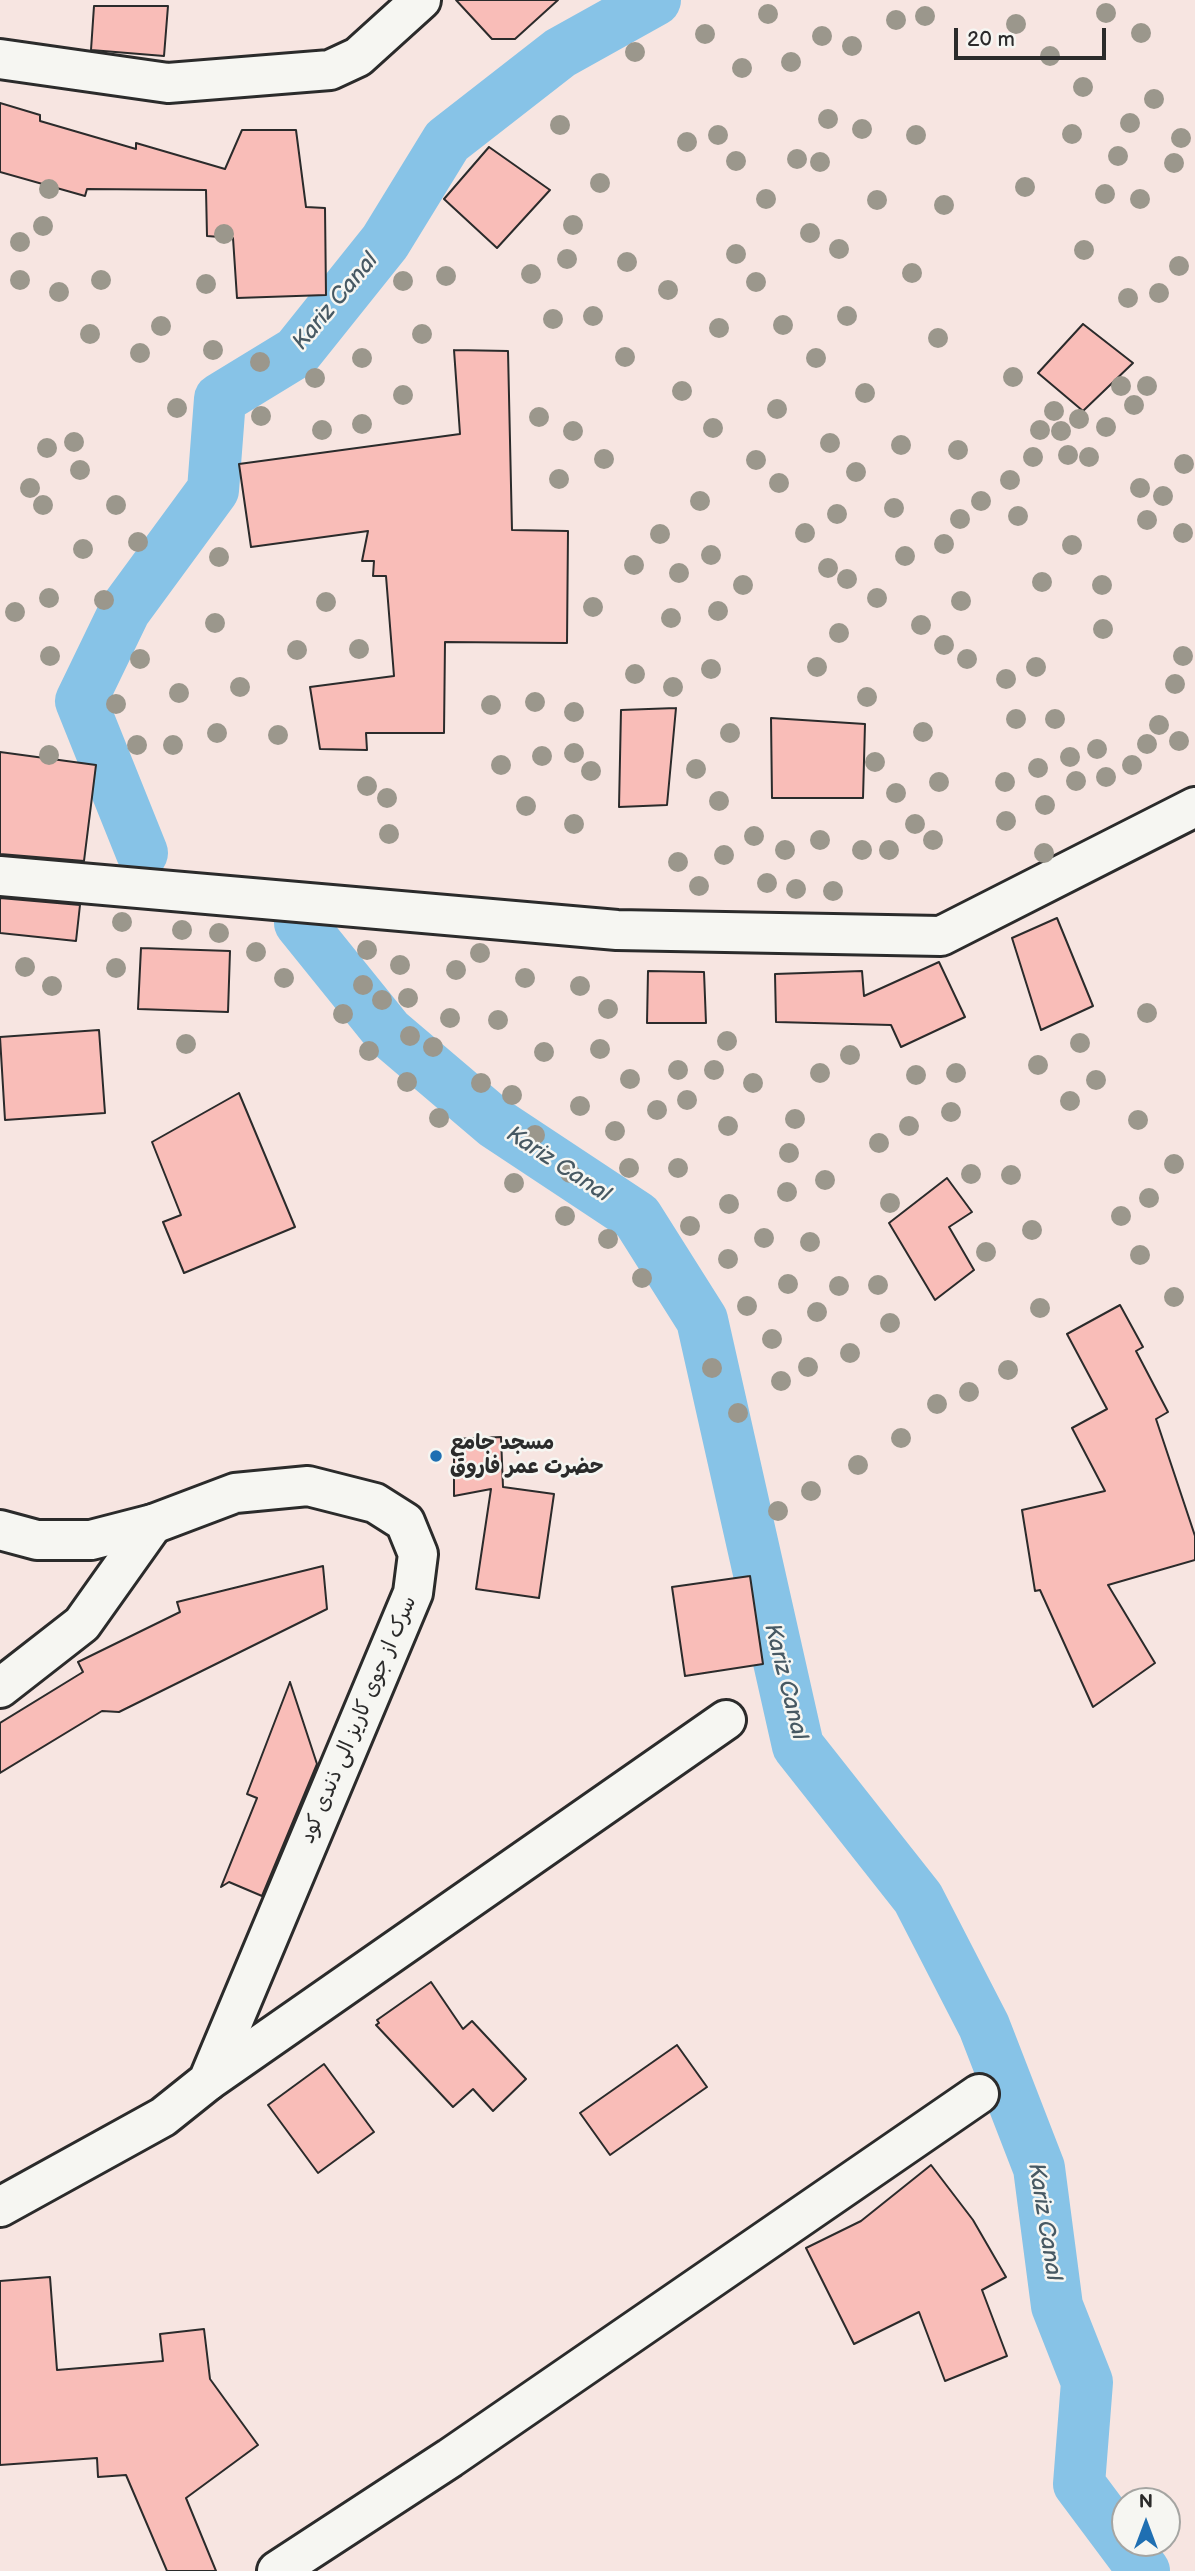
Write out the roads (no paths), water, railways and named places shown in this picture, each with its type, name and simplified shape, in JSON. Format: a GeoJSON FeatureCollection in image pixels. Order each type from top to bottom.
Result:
{"type":"FeatureCollection","features":[{"type":"Feature","properties":{"kind":"street"},"geometry":{"type":"LineString","coordinates":[[0,59],[168,83],[330,70],[358,57],[421,0]]}},
{"type":"Feature","properties":{"kind":"street"},"geometry":{"type":"LineString","coordinates":[[0,876],[617,930],[941,936],[1195,807]]}},
{"type":"Feature","properties":{"kind":"street","name":"سرک از جوی کاریز الی ذندی کود"},"geometry":{"type":"LineString","coordinates":[[0,1530],[37,1540],[91,1540],[153,1524],[235,1493],[308,1486],[375,1503],[405,1522],[418,1554],[413,1593],[208,2081],[163,2117],[0,2207]]}},
{"type":"Feature","properties":{"kind":"street"},"geometry":{"type":"LineString","coordinates":[[0,1688],[82,1624],[153,1524]]}},
{"type":"Feature","properties":{"kind":"street"},"geometry":{"type":"LineString","coordinates":[[208,2081],[726,1720]]}},
{"type":"Feature","properties":{"kind":"street"},"geometry":{"type":"LineString","coordinates":[[276,2571],[450,2458],[979,2094]]}},
{"type":"Feature","properties":{"kind":"waterway","name":"Kariz Canal"},"geometry":{"type":"LineString","coordinates":[[142,853],[81,701],[125,610],[213,490],[220,399],[297,352],[385,242],[447,141],[560,53],[655,0]]}},
{"type":"Feature","properties":{"kind":"waterway","name":"Kariz Canal"},"geometry":{"type":"LineString","coordinates":[[300,923],[388,1032],[495,1123],[637,1217],[702,1320],[798,1746],[918,1898],[984,2026],[1039,2168],[1057,2306],[1087,2382],[1079,2484],[1144,2571]]}},
{"type":"Feature","properties":{"kind":"place","name":"مسجد جامع حضرت عمر فاروق"},"geometry":{"type":"Point","coordinates":[436,1456]}}]}
